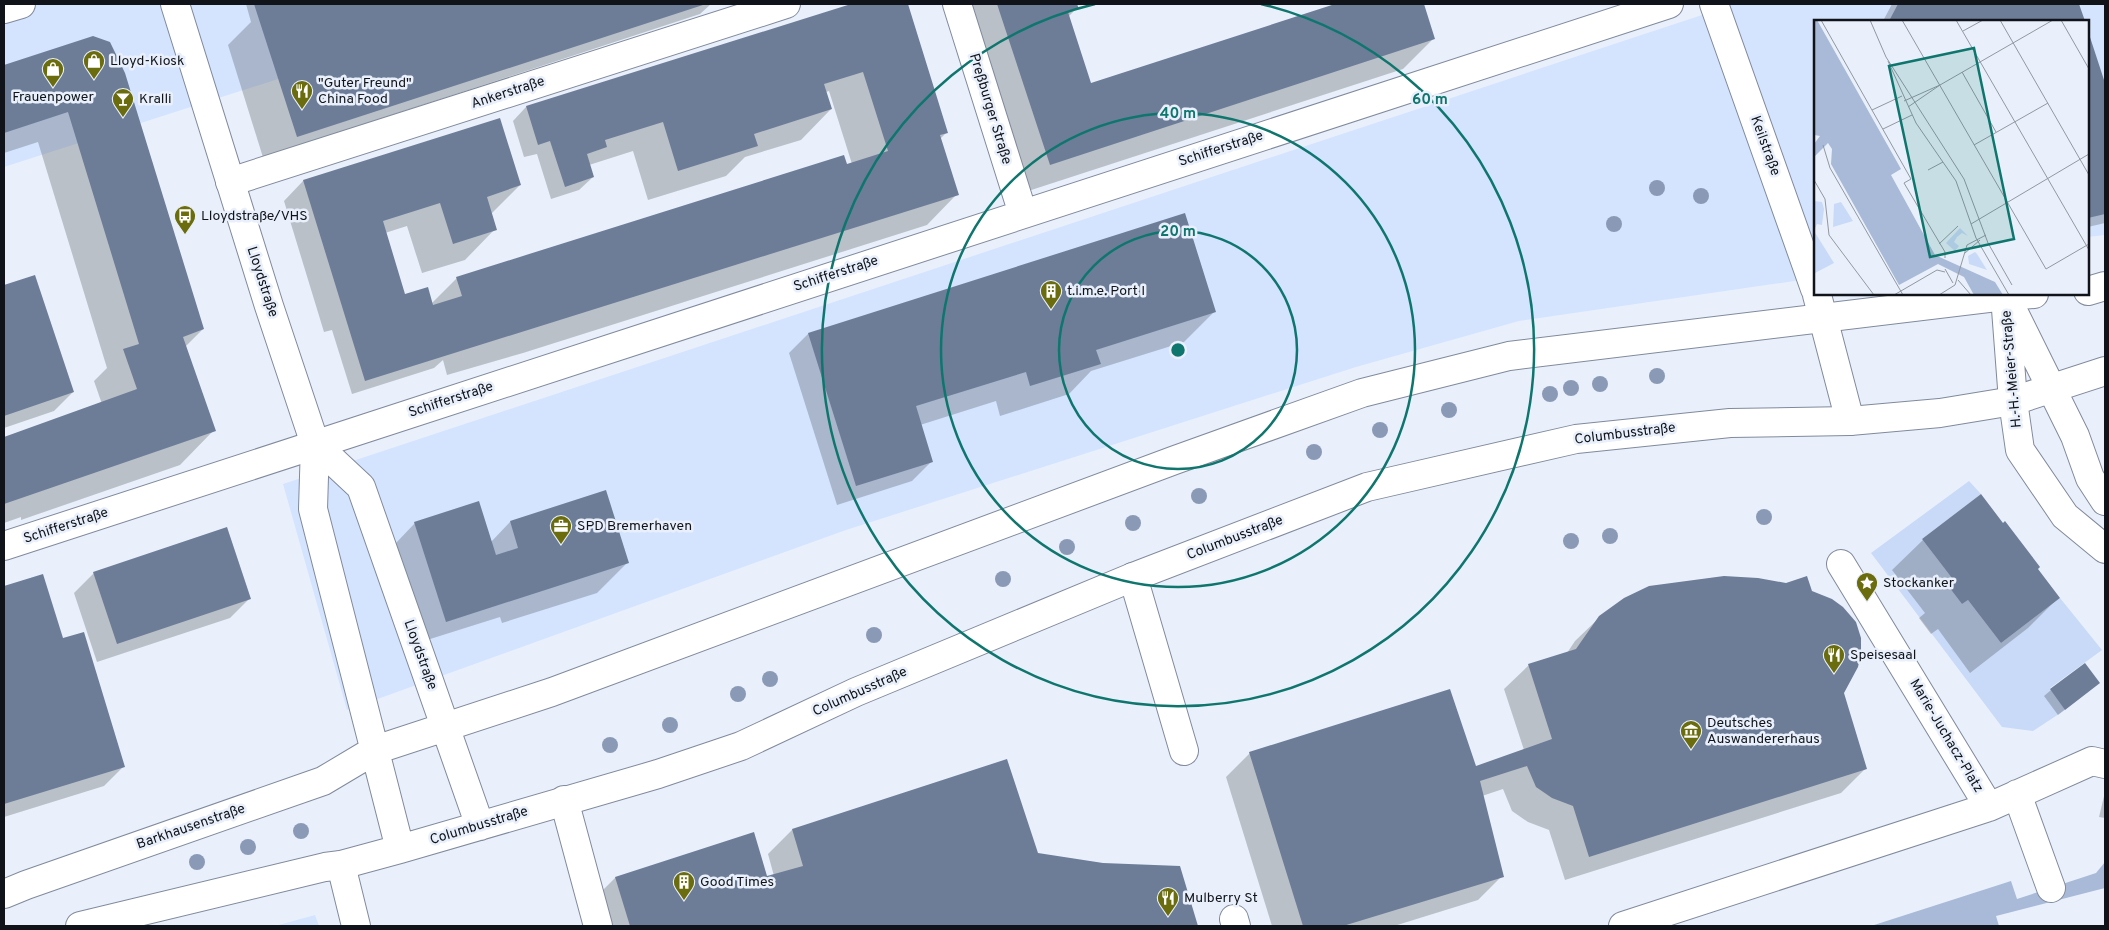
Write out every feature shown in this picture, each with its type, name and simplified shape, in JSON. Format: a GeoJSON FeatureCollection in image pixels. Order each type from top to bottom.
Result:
{"type":"FeatureCollection","features":[{"type":"Feature","properties":{"kind":"main road"},"geometry":{"type":"LineString","coordinates":[[4,9],[21,4]]}},
{"type":"Feature","properties":{"kind":"main road","name":"Lloydstraße"},"geometry":{"type":"LineString","coordinates":[[175,4],[269,306],[315,444],[313,509],[400,849]]}},
{"type":"Feature","properties":{"kind":"main road","name":"Ankerstraße"},"geometry":{"type":"LineString","coordinates":[[230,182],[786,4]]}},
{"type":"Feature","properties":{"kind":"main road","name":"Preßburger Straße"},"geometry":{"type":"LineString","coordinates":[[958,4],[1023,214]]}},
{"type":"Feature","properties":{"kind":"main road","name":"Schifferstraße"},"geometry":{"type":"LineString","coordinates":[[4,546],[1669,4]]}},
{"type":"Feature","properties":{"kind":"main road","name":"Keilstraße"},"geometry":{"type":"LineString","coordinates":[[1714,4],[1814,286]]}},
{"type":"Feature","properties":{"kind":"main road"},"geometry":{"type":"LineString","coordinates":[[2089,290],[2105,286]]}},
{"type":"Feature","properties":{"kind":"main road"},"geometry":{"type":"LineString","coordinates":[[375,750],[552,692],[1175,460],[1362,393],[1509,356],[1821,306],[2020,295]]}},
{"type":"Feature","properties":{"kind":"main road","name":"H.-H.-Meier-Straße"},"geometry":{"type":"LineString","coordinates":[[2005,296],[2075,436],[2090,478],[2105,501]]}},
{"type":"Feature","properties":{"kind":"main road","name":"H.-H.-Meier-Straße"},"geometry":{"type":"LineString","coordinates":[[2005,296],[2013,401],[2020,450],[2065,516],[2105,549]]}},
{"type":"Feature","properties":{"kind":"main road"},"geometry":{"type":"LineString","coordinates":[[1821,306],[1850,422]]}},
{"type":"Feature","properties":{"kind":"main road","name":"Columbusstraße"},"geometry":{"type":"LineString","coordinates":[[400,849],[658,774],[741,746],[856,692],[1133,577],[1367,487],[1576,439],[1730,422],[1850,422],[1940,413],[2013,401],[2105,371]]}},
{"type":"Feature","properties":{"kind":"main road","name":"Lloydstraße"},"geometry":{"type":"LineString","coordinates":[[315,444],[361,487],[480,826]]}},
{"type":"Feature","properties":{"kind":"main road","name":"Marie-Juchacz-Platz"},"geometry":{"type":"LineString","coordinates":[[1841,564],[1989,807]]}},
{"type":"Feature","properties":{"kind":"main road"},"geometry":{"type":"LineString","coordinates":[[1133,577],[1184,751]]}},
{"type":"Feature","properties":{"kind":"main road","name":"Barkhausenstraße"},"geometry":{"type":"LineString","coordinates":[[4,894],[323,781],[375,750]]}},
{"type":"Feature","properties":{"kind":"main road"},"geometry":{"type":"LineString","coordinates":[[1622,926],[1989,807],[2092,761],[2105,764]]}},
{"type":"Feature","properties":{"kind":"main road"},"geometry":{"type":"LineString","coordinates":[[2017,794],[2051,888]]}},
{"type":"Feature","properties":{"kind":"main road"},"geometry":{"type":"LineString","coordinates":[[564,800],[598,926]]}},
{"type":"Feature","properties":{"kind":"main road"},"geometry":{"type":"LineString","coordinates":[[80,926],[325,867],[341,865],[400,849]]}},
{"type":"Feature","properties":{"kind":"main road"},"geometry":{"type":"LineString","coordinates":[[341,865],[356,926]]}},
{"type":"Feature","properties":{"kind":"shaded area"},"geometry":{"type":"Polygon","coordinates":[[[4,4],[511,4],[4,167],[4,4]]]}},
{"type":"Feature","properties":{"kind":"shaded area"},"geometry":{"type":"Polygon","coordinates":[[[1702,4],[2105,4],[2105,235],[2089,237],[2089,20],[1814,20],[1814,278],[1519,321],[1356,367],[846,530],[347,710],[283,484],[1705,14],[1702,4]]]}},
{"type":"Feature","properties":{"kind":"shaded area"},"geometry":{"type":"Polygon","coordinates":[[[1969,481],[1981,494],[1922,539],[1955,582],[1949,587],[1962,604],[1968,600],[2001,643],[2060,598],[2102,650],[2050,688],[2065,710],[2033,731],[2002,727],[1871,553],[1969,481]]]}},
{"type":"Feature","properties":{"kind":"shaded area"},"geometry":{"type":"Polygon","coordinates":[[[2105,862],[2105,926],[1871,926],[2011,881],[2017,899],[2096,873],[2105,862]]]}},
{"type":"Feature","properties":{"kind":"shaded area"},"geometry":{"type":"Polygon","coordinates":[[[315,915],[319,926],[275,926],[315,915]]]}},
{"type":"Feature","properties":{"kind":"pier"},"geometry":{"type":"Polygon","coordinates":[[[2105,888],[2105,926],[1999,926],[1996,916],[2105,888]]]}},
{"type":"Feature","properties":{"kind":"building"},"geometry":{"type":"Polygon","coordinates":[[[254,4],[706,4],[297,137],[254,4]]]}},
{"type":"Feature","properties":{"kind":"building"},"geometry":{"type":"Polygon","coordinates":[[[851,4],[908,4],[948,133],[940,135],[959,195],[365,381],[303,180],[500,118],[521,185],[487,197],[497,230],[453,244],[440,203],[383,221],[405,294],[428,287],[433,305],[462,296],[456,277],[844,155],[847,164],[888,151],[863,72],[824,84],[832,109],[754,134],[758,146],[678,171],[663,122],[605,140],[607,147],[587,154],[594,177],[565,187],[550,141],[538,145],[526,106],[851,4]]]}},
{"type":"Feature","properties":{"kind":"building"},"geometry":{"type":"Polygon","coordinates":[[[997,4],[1077,4],[1079,9],[1068,12],[1091,83],[1335,4],[1424,4],[1435,39],[1050,165],[997,4]]]}},
{"type":"Feature","properties":{"kind":"building"},"geometry":{"type":"Polygon","coordinates":[[[1898,4],[2079,4],[2085,20],[1890,20],[1898,4]]]}},
{"type":"Feature","properties":{"kind":"building"},"geometry":{"type":"Polygon","coordinates":[[[2089,34],[2105,83],[2105,214],[2089,218],[2089,34]]]}},
{"type":"Feature","properties":{"kind":"building"},"geometry":{"type":"Polygon","coordinates":[[[93,36],[110,42],[125,73],[204,329],[183,337],[216,431],[4,504],[4,437],[137,389],[123,349],[139,344],[68,112],[4,133],[4,65],[93,36]]]}},
{"type":"Feature","properties":{"kind":"building","name":"t.i.m.e. Port I"},"geometry":{"type":"Polygon","coordinates":[[[1185,213],[1216,312],[1096,350],[1101,364],[1030,386],[1026,372],[916,406],[933,462],[856,486],[808,333],[1185,213]]]}},
{"type":"Feature","properties":{"kind":"building"},"geometry":{"type":"Polygon","coordinates":[[[35,275],[74,392],[4,416],[4,285],[35,275]]]}},
{"type":"Feature","properties":{"kind":"building"},"geometry":{"type":"Polygon","coordinates":[[[606,490],[629,563],[446,622],[414,522],[479,501],[496,555],[518,548],[510,521],[606,490]]]}},
{"type":"Feature","properties":{"kind":"building"},"geometry":{"type":"Polygon","coordinates":[[[1981,494],[2003,523],[2005,521],[2040,567],[2038,569],[2060,598],[2001,643],[1968,600],[1962,604],[1949,587],[1955,582],[1922,539],[1981,494]]]}},
{"type":"Feature","properties":{"kind":"building"},"geometry":{"type":"Polygon","coordinates":[[[227,527],[251,599],[117,644],[93,572],[227,527]]]}},
{"type":"Feature","properties":{"kind":"building"},"geometry":{"type":"Polygon","coordinates":[[[43,574],[63,638],[84,632],[125,767],[4,804],[4,586],[43,574]]]}},
{"type":"Feature","properties":{"kind":"building","name":"Deutsches Auswandererhaus"},"geometry":{"type":"Polygon","coordinates":[[[1724,576],[1758,578],[1786,583],[1807,576],[1812,591],[1832,599],[1843,607],[1856,622],[1861,638],[1861,653],[1858,667],[1844,693],[1867,769],[1589,857],[1573,806],[1552,798],[1536,787],[1527,766],[1480,781],[1504,877],[1343,926],[1303,926],[1249,752],[1450,689],[1476,766],[1552,739],[1528,664],[1576,649],[1599,616],[1624,598],[1649,586],[1724,576]]]}},
{"type":"Feature","properties":{"kind":"building"},"geometry":{"type":"Polygon","coordinates":[[[2085,663],[2100,683],[2065,710],[2050,689],[2085,663]]]}},
{"type":"Feature","properties":{"kind":"building"},"geometry":{"type":"Polygon","coordinates":[[[1007,759],[1038,853],[1103,863],[1180,866],[1198,926],[630,926],[615,877],[754,832],[767,876],[803,866],[792,829],[1007,759]]]}},
{"type":"Feature","properties":{"kind":"place","name":"Lloyd-Kiosk"},"geometry":{"type":"Point","coordinates":[94,80]}},
{"type":"Feature","properties":{"kind":"place","name":"Frauenpower"},"geometry":{"type":"Point","coordinates":[53,88]}},
{"type":"Feature","properties":{"kind":"place","name":"\"Guter Freund\" China Food"},"geometry":{"type":"Point","coordinates":[302,110]}},
{"type":"Feature","properties":{"kind":"place","name":"Kralli"},"geometry":{"type":"Point","coordinates":[123,118]}},
{"type":"Feature","properties":{"kind":"place","name":"Lloydstraße/VHS"},"geometry":{"type":"Point","coordinates":[185,235]}},
{"type":"Feature","properties":{"kind":"place","name":"t.i.m.e. Port I"},"geometry":{"type":"Point","coordinates":[1051,310]}},
{"type":"Feature","properties":{"kind":"place","name":"SPD Bremerhaven"},"geometry":{"type":"Point","coordinates":[561,545]}},
{"type":"Feature","properties":{"kind":"place","name":"Stockanker"},"geometry":{"type":"Point","coordinates":[1867,602]}},
{"type":"Feature","properties":{"kind":"place","name":"Speisesaal"},"geometry":{"type":"Point","coordinates":[1834,674]}},
{"type":"Feature","properties":{"kind":"place","name":"Deutsches Auswandererhaus"},"geometry":{"type":"Point","coordinates":[1691,750]}},
{"type":"Feature","properties":{"kind":"place","name":"Good Times"},"geometry":{"type":"Point","coordinates":[684,901]}},
{"type":"Feature","properties":{"kind":"place","name":"Mulberry St"},"geometry":{"type":"Point","coordinates":[1168,917]}}]}
